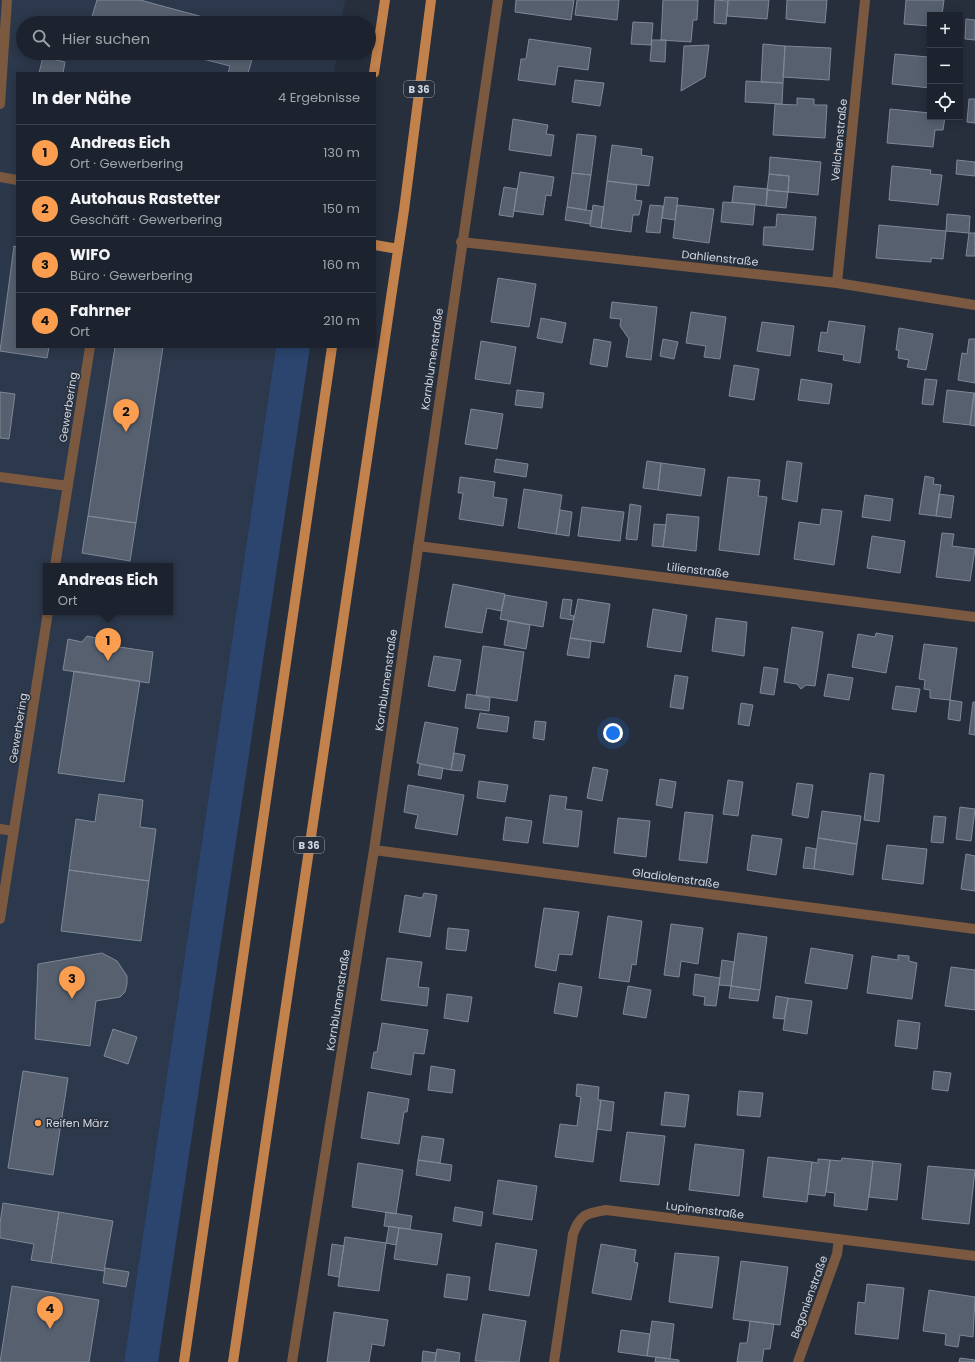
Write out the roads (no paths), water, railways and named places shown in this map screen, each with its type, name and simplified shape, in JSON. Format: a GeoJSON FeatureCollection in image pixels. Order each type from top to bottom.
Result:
{"type":"FeatureCollection","features":[{"type":"Feature","properties":{"kind":"main road"},"geometry":{"type":"LineString","coordinates":[[374,72],[385,0]]}},
{"type":"Feature","properties":{"kind":"main road","name":"B 36"},"geometry":{"type":"LineString","coordinates":[[233,1362],[398,249],[431,0]]}},
{"type":"Feature","properties":{"kind":"main road"},"geometry":{"type":"LineString","coordinates":[[370,72],[376,60]]}},
{"type":"Feature","properties":{"kind":"main road"},"geometry":{"type":"LineString","coordinates":[[376,245],[398,249]]}},
{"type":"Feature","properties":{"kind":"main road"},"geometry":{"type":"LineString","coordinates":[[184,1362],[332,348]]}},
{"type":"Feature","properties":{"kind":"street"},"geometry":{"type":"LineString","coordinates":[[0,104],[7,0]]}},
{"type":"Feature","properties":{"kind":"street","name":"Kornblumenstraße"},"geometry":{"type":"LineString","coordinates":[[292,1362],[374,850],[461,242],[498,0]]}},
{"type":"Feature","properties":{"kind":"street","name":"Veilchenstraße"},"geometry":{"type":"LineString","coordinates":[[838,283],[865,0]]}},
{"type":"Feature","properties":{"kind":"street"},"geometry":{"type":"LineString","coordinates":[[0,177],[16,180]]}},
{"type":"Feature","properties":{"kind":"street","name":"Dahlienstraße"},"geometry":{"type":"LineString","coordinates":[[461,242],[838,283],[975,305]]}},
{"type":"Feature","properties":{"kind":"street","name":"Gewerbering"},"geometry":{"type":"LineString","coordinates":[[56,563],[90,348]]}},
{"type":"Feature","properties":{"kind":"street"},"geometry":{"type":"LineString","coordinates":[[0,476],[68,486]]}},
{"type":"Feature","properties":{"kind":"street","name":"Lilienstraße"},"geometry":{"type":"LineString","coordinates":[[418,546],[975,617]]}},
{"type":"Feature","properties":{"kind":"street","name":"Gewerbering"},"geometry":{"type":"LineString","coordinates":[[0,919],[48,615]]}},
{"type":"Feature","properties":{"kind":"street"},"geometry":{"type":"LineString","coordinates":[[0,830],[14,831]]}},
{"type":"Feature","properties":{"kind":"street","name":"Gladiolenstraße"},"geometry":{"type":"LineString","coordinates":[[374,850],[975,929]]}},
{"type":"Feature","properties":{"kind":"street","name":"Lupinenstraße"},"geometry":{"type":"LineString","coordinates":[[554,1362],[573,1234],[578,1221],[590,1212],[606,1210],[975,1256]]}},
{"type":"Feature","properties":{"kind":"street","name":"Begonienstraße"},"geometry":{"type":"LineString","coordinates":[[798,1362],[837,1254],[839,1239]]}},
{"type":"Feature","properties":{"kind":"place","name":"Autohaus Rastetter"},"geometry":{"type":"Point","coordinates":[126,432]}},
{"type":"Feature","properties":{"kind":"place","name":"Andreas Eich"},"geometry":{"type":"Point","coordinates":[108,661]}},
{"type":"Feature","properties":{"kind":"place","name":"WIFO"},"geometry":{"type":"Point","coordinates":[72,999]}},
{"type":"Feature","properties":{"kind":"place","name":"Reifen März"},"geometry":{"type":"Point","coordinates":[38,1123]}},
{"type":"Feature","properties":{"kind":"place","name":"Fahrner"},"geometry":{"type":"Point","coordinates":[50,1329]}}]}
